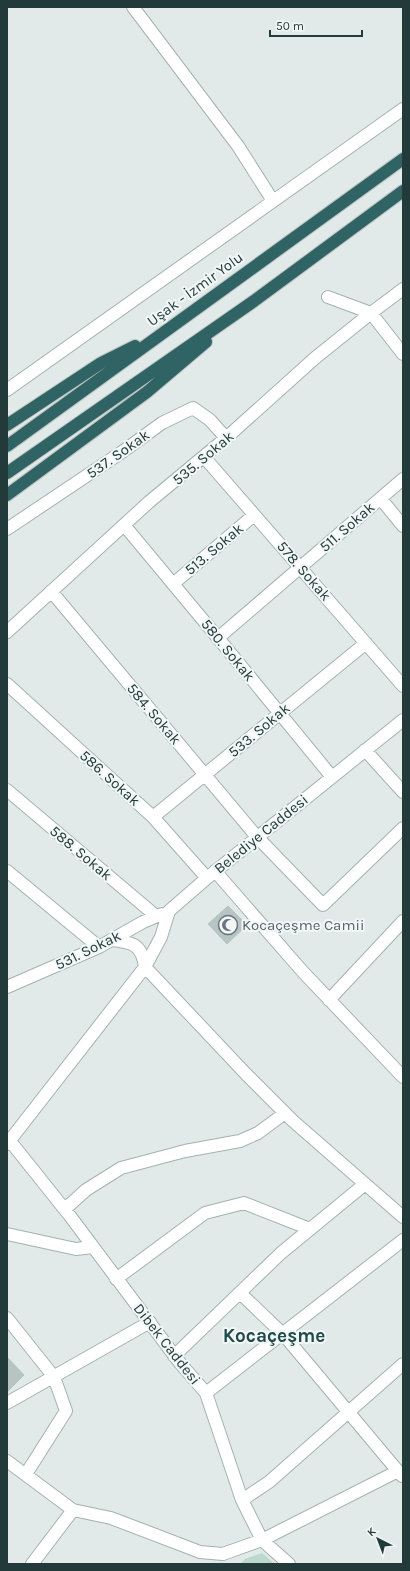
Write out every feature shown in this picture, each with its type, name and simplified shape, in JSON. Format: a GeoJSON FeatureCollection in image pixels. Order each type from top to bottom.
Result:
{"type":"FeatureCollection","features":[{"type":"Feature","properties":{"kind":"highway","name":"Uşak - İzmir Yolu"},"geometry":{"type":"LineString","coordinates":[[7,446],[403,159]]}},
{"type":"Feature","properties":{"kind":"highway"},"geometry":{"type":"LineString","coordinates":[[7,472],[254,300],[403,191]]}},
{"type":"Feature","properties":{"kind":"highway"},"geometry":{"type":"LineString","coordinates":[[7,495],[148,392],[254,300]]}},
{"type":"Feature","properties":{"kind":"highway"},"geometry":{"type":"LineString","coordinates":[[7,425],[101,363],[168,329]]}},
{"type":"Feature","properties":{"kind":"street"},"geometry":{"type":"LineString","coordinates":[[133,7],[238,146],[273,201]]}},
{"type":"Feature","properties":{"kind":"street"},"geometry":{"type":"LineString","coordinates":[[7,390],[403,109]]}},
{"type":"Feature","properties":{"kind":"street","name":"535. Sokak"},"geometry":{"type":"LineString","coordinates":[[7,632],[149,502],[226,438],[315,358],[371,313],[403,290]]}},
{"type":"Feature","properties":{"kind":"street"},"geometry":{"type":"LineString","coordinates":[[328,297],[371,313],[403,354]]}},
{"type":"Feature","properties":{"kind":"street","name":"537. Sokak"},"geometry":{"type":"LineString","coordinates":[[7,529],[122,452],[162,423],[193,408],[210,420],[226,438]]}},
{"type":"Feature","properties":{"kind":"street","name":"578. Sokak"},"geometry":{"type":"LineString","coordinates":[[204,457],[403,686]]}},
{"type":"Feature","properties":{"kind":"street","name":"511. Sokak"},"geometry":{"type":"LineString","coordinates":[[218,638],[403,480]]}},
{"type":"Feature","properties":{"kind":"street"},"geometry":{"type":"LineString","coordinates":[[381,499],[403,526]]}},
{"type":"Feature","properties":{"kind":"street","name":"513. Sokak"},"geometry":{"type":"LineString","coordinates":[[173,584],[254,515]]}},
{"type":"Feature","properties":{"kind":"street","name":"580. Sokak"},"geometry":{"type":"LineString","coordinates":[[124,525],[332,777]]}},
{"type":"Feature","properties":{"kind":"street","name":"584. Sokak"},"geometry":{"type":"LineString","coordinates":[[51,591],[257,837],[324,905],[403,828]]}},
{"type":"Feature","properties":{"kind":"street","name":"533. Sokak"},"geometry":{"type":"LineString","coordinates":[[154,817],[366,643]]}},
{"type":"Feature","properties":{"kind":"street","name":"586. Sokak"},"geometry":{"type":"LineString","coordinates":[[7,684],[154,817],[211,874],[329,1000],[402,1075]]}},
{"type":"Feature","properties":{"kind":"street","name":"Belediye Caddesi"},"geometry":{"type":"LineString","coordinates":[[169,911],[211,874],[403,720]]}},
{"type":"Feature","properties":{"kind":"street"},"geometry":{"type":"LineString","coordinates":[[365,750],[403,792]]}},
{"type":"Feature","properties":{"kind":"street","name":"588. Sokak"},"geometry":{"type":"LineString","coordinates":[[7,790],[156,916]]}},
{"type":"Feature","properties":{"kind":"street"},"geometry":{"type":"LineString","coordinates":[[7,871],[99,947]]}},
{"type":"Feature","properties":{"kind":"street"},"geometry":{"type":"LineString","coordinates":[[8,1143],[145,967],[161,937],[169,911]]}},
{"type":"Feature","properties":{"kind":"street","name":"531. Sokak"},"geometry":{"type":"LineString","coordinates":[[8,986],[99,947],[143,922],[169,911]]}},
{"type":"Feature","properties":{"kind":"street"},"geometry":{"type":"LineString","coordinates":[[329,1000],[403,921]]}},
{"type":"Feature","properties":{"kind":"street"},"geometry":{"type":"LineString","coordinates":[[111,940],[128,942],[136,947],[144,955],[145,967],[285,1113],[403,1217]]}},
{"type":"Feature","properties":{"kind":"street"},"geometry":{"type":"LineString","coordinates":[[64,1209],[86,1190],[122,1168],[185,1151],[240,1141],[258,1133],[285,1113]]}},
{"type":"Feature","properties":{"kind":"street","name":"Dibek Caddesi"},"geometry":{"type":"LineString","coordinates":[[8,1143],[64,1209],[174,1356],[206,1393],[242,1500],[262,1540],[289,1564]]}},
{"type":"Feature","properties":{"kind":"street"},"geometry":{"type":"LineString","coordinates":[[174,1356],[281,1253],[365,1184]]}},
{"type":"Feature","properties":{"kind":"street"},"geometry":{"type":"LineString","coordinates":[[116,1279],[205,1213],[212,1211],[244,1203],[310,1229]]}},
{"type":"Feature","properties":{"kind":"street"},"geometry":{"type":"LineString","coordinates":[[7,1234],[76,1249],[93,1247]]}},
{"type":"Feature","properties":{"kind":"street"},"geometry":{"type":"LineString","coordinates":[[206,1393],[284,1334],[403,1240]]}},
{"type":"Feature","properties":{"kind":"street"},"geometry":{"type":"LineString","coordinates":[[7,1461],[73,1510],[111,1518],[221,1559],[400,1474],[284,1334],[240,1293]]}},
{"type":"Feature","properties":{"kind":"street"},"geometry":{"type":"LineString","coordinates":[[7,1318],[54,1377],[66,1411],[26,1474]]}},
{"type":"Feature","properties":{"kind":"street"},"geometry":{"type":"LineString","coordinates":[[7,1403],[150,1322]]}},
{"type":"Feature","properties":{"kind":"street"},"geometry":{"type":"LineString","coordinates":[[242,1500],[269,1482],[403,1364]]}},
{"type":"Feature","properties":{"kind":"street"},"geometry":{"type":"LineString","coordinates":[[32,1564],[73,1510]]}},
{"type":"Feature","properties":{"kind":"green space"},"geometry":{"type":"Polygon","coordinates":[[[262,1553],[275,1564],[240,1564],[245,1559],[262,1553]]]}},
{"type":"Feature","properties":{"kind":"building","name":"Kocaçeşme Camii"},"geometry":{"type":"Polygon","coordinates":[[[228,906],[247,925],[227,944],[208,924],[228,906]]]}},
{"type":"Feature","properties":{"kind":"building"},"geometry":{"type":"Polygon","coordinates":[[[7,1357],[24,1375],[7,1392],[7,1357]]]}},
{"type":"Feature","properties":{"kind":"place","name":"Kocaçeşme Camii"},"geometry":{"type":"Point","coordinates":[228,925]}},
{"type":"Feature","properties":{"kind":"district","name":"Kocaçeşme"},"geometry":{"type":"Point","coordinates":[274,1336]}}]}
